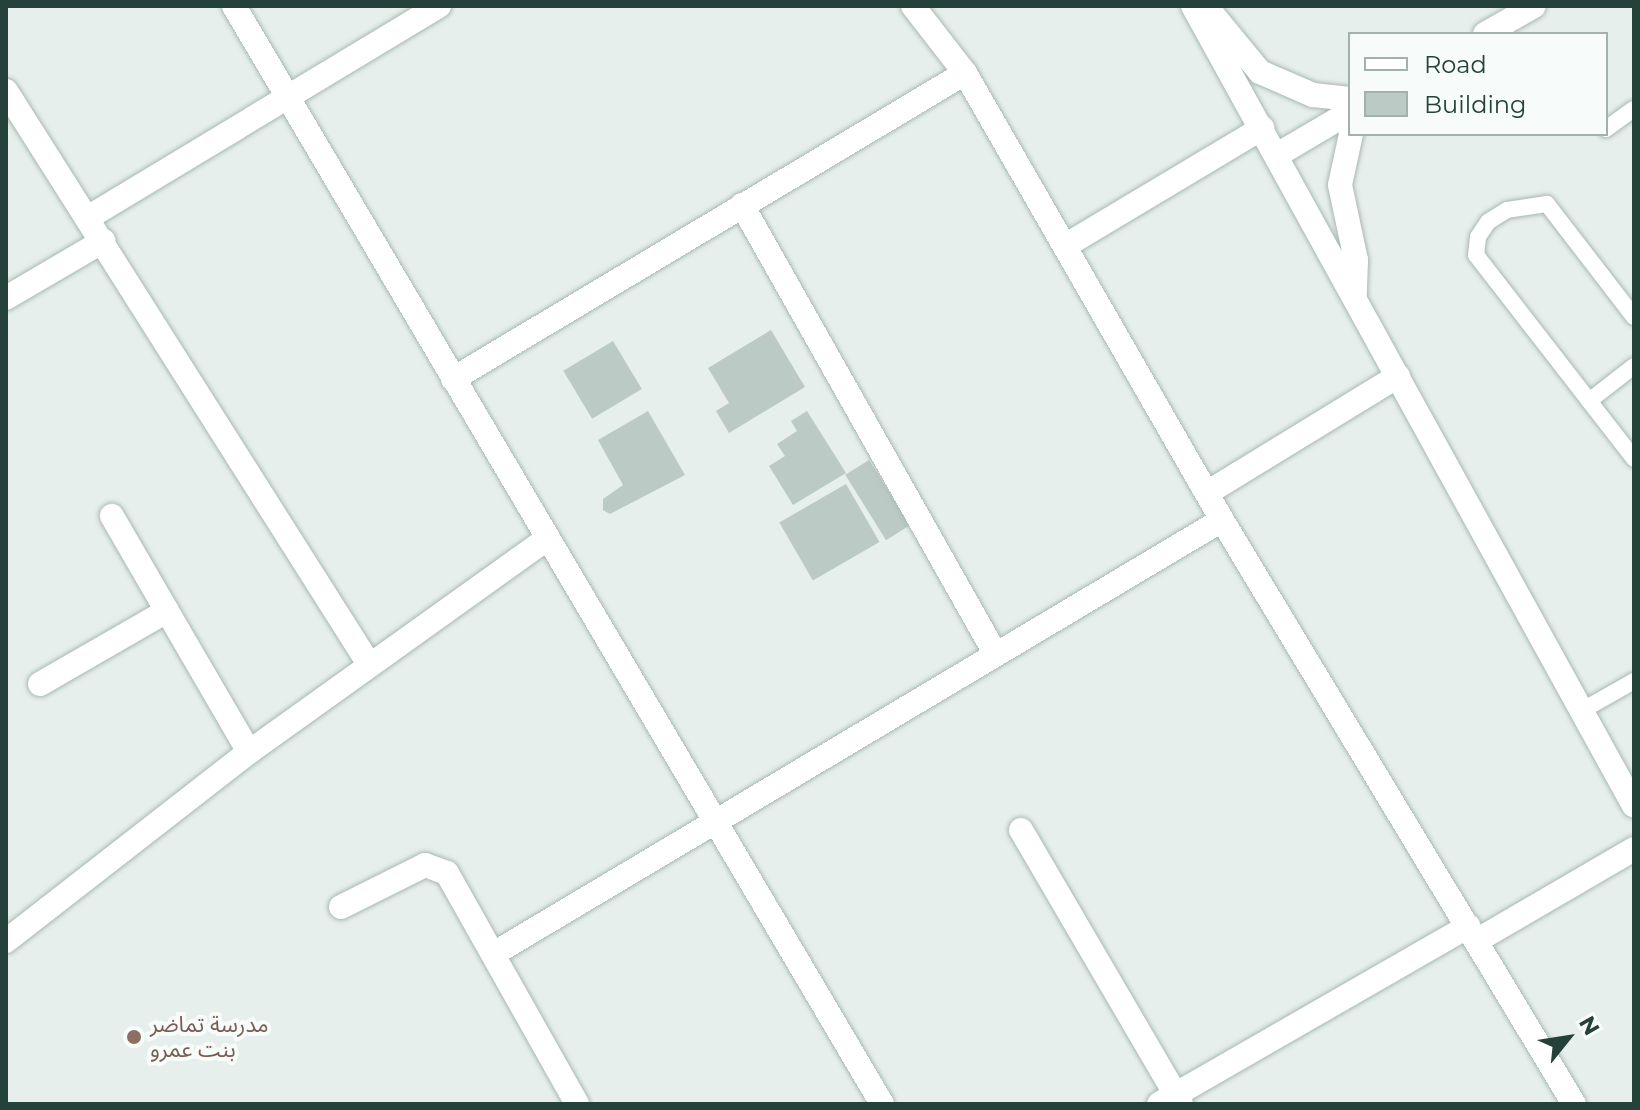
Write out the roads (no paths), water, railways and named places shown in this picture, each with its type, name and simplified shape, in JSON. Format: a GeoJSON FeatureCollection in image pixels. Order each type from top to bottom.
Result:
{"type":"FeatureCollection","features":[{"type":"Feature","properties":{"kind":"street"},"geometry":{"type":"LineString","coordinates":[[234,6],[882,1104]]}},
{"type":"Feature","properties":{"kind":"street"},"geometry":{"type":"LineString","coordinates":[[89,217],[290,99],[439,6]]}},
{"type":"Feature","properties":{"kind":"street"},"geometry":{"type":"LineString","coordinates":[[913,6],[965,73],[1222,520],[1574,1104]]}},
{"type":"Feature","properties":{"kind":"street"},"geometry":{"type":"LineString","coordinates":[[1193,6],[1634,806]]}},
{"type":"Feature","properties":{"kind":"street"},"geometry":{"type":"LineString","coordinates":[[1205,6],[1260,72],[1313,95],[1348,99]]}},
{"type":"Feature","properties":{"kind":"street"},"geometry":{"type":"LineString","coordinates":[[1511,28],[1534,6]]}},
{"type":"Feature","properties":{"kind":"street"},"geometry":{"type":"LineString","coordinates":[[453,379],[965,73]]}},
{"type":"Feature","properties":{"kind":"street"},"geometry":{"type":"LineString","coordinates":[[6,91],[89,217],[369,664]]}},
{"type":"Feature","properties":{"kind":"street"},"geometry":{"type":"LineString","coordinates":[[1277,155],[1348,113]]}},
{"type":"Feature","properties":{"kind":"street"},"geometry":{"type":"LineString","coordinates":[[1065,246],[1262,128]]}},
{"type":"Feature","properties":{"kind":"street"},"geometry":{"type":"LineString","coordinates":[[1351,136],[1340,185],[1358,273],[1355,297]]}},
{"type":"Feature","properties":{"kind":"street"},"geometry":{"type":"LineString","coordinates":[[742,205],[995,653]]}},
{"type":"Feature","properties":{"kind":"street"},"geometry":{"type":"LineString","coordinates":[[6,298],[103,241]]}},
{"type":"Feature","properties":{"kind":"street"},"geometry":{"type":"LineString","coordinates":[[1207,493],[1398,376]]}},
{"type":"Feature","properties":{"kind":"street"},"geometry":{"type":"LineString","coordinates":[[112,516],[249,752]]}},
{"type":"Feature","properties":{"kind":"street"},"geometry":{"type":"LineString","coordinates":[[495,953],[1222,520]]}},
{"type":"Feature","properties":{"kind":"street"},"geometry":{"type":"LineString","coordinates":[[6,941],[249,752],[547,539]]}},
{"type":"Feature","properties":{"kind":"street"},"geometry":{"type":"LineString","coordinates":[[40,684],[167,611]]}},
{"type":"Feature","properties":{"kind":"street"},"geometry":{"type":"LineString","coordinates":[[1021,830],[1172,1101],[1472,933],[1634,849]]}},
{"type":"Feature","properties":{"kind":"street"},"geometry":{"type":"LineString","coordinates":[[341,907],[411,870],[438,866],[495,953],[575,1103]]}},
{"type":"Feature","properties":{"kind":"lane"},"geometry":{"type":"LineString","coordinates":[[1608,128],[1634,109]]}},
{"type":"Feature","properties":{"kind":"lane"},"geometry":{"type":"LineString","coordinates":[[1634,317],[1547,204],[1507,210],[1488,222],[1478,237],[1476,255],[1634,459]]}},
{"type":"Feature","properties":{"kind":"lane"},"geometry":{"type":"LineString","coordinates":[[1589,401],[1634,366]]}},
{"type":"Feature","properties":{"kind":"lane"},"geometry":{"type":"LineString","coordinates":[[1581,711],[1634,681]]}},
{"type":"Feature","properties":{"kind":"place","name":"مدرسة تماضر بنت عمرو"},"geometry":{"type":"Point","coordinates":[134,1037]}}]}
